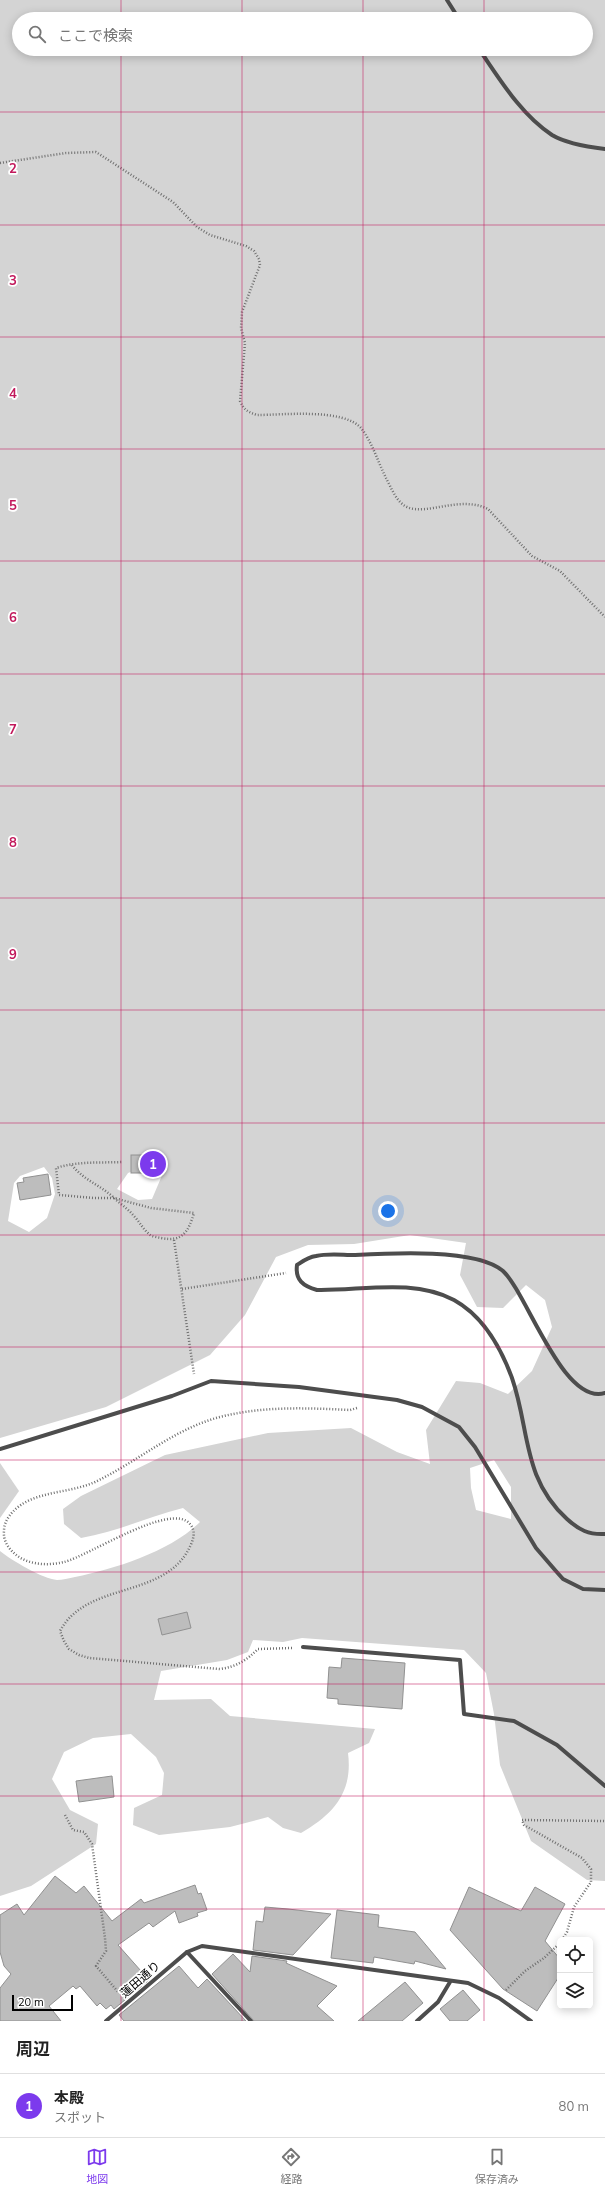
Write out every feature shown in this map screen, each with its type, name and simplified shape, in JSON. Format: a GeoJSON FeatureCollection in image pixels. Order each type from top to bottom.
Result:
{"type":"FeatureCollection","features":[{"type":"Feature","properties":{"kind":"street"},"geometry":{"type":"LineString","coordinates":[[447,0],[455,12]]}},
{"type":"Feature","properties":{"kind":"street"},"geometry":{"type":"LineString","coordinates":[[484,56],[504,86],[535,122],[553,135],[574,144],[605,149]]}},
{"type":"Feature","properties":{"kind":"street"},"geometry":{"type":"LineString","coordinates":[[605,1393],[595,1394],[588,1391],[568,1376],[542,1338],[511,1281],[497,1266],[469,1258],[423,1254],[317,1255],[305,1259],[297,1265],[296,1272],[299,1281],[306,1287],[316,1290],[392,1287],[424,1290],[449,1298],[467,1309],[481,1322],[492,1336],[512,1379],[528,1450],[535,1473],[543,1490],[552,1504],[576,1526],[590,1534],[605,1534]]}},
{"type":"Feature","properties":{"kind":"street"},"geometry":{"type":"LineString","coordinates":[[0,1449],[172,1396],[211,1381],[299,1387],[397,1400],[422,1407],[459,1427],[488,1466],[536,1548],[563,1579],[583,1590],[605,1590]]}},
{"type":"Feature","properties":{"kind":"street"},"geometry":{"type":"LineString","coordinates":[[303,1647],[460,1660],[464,1714],[514,1721],[557,1745],[605,1786]]}},
{"type":"Feature","properties":{"kind":"street"},"geometry":{"type":"LineString","coordinates":[[251,2021],[187,1952],[202,1946],[468,1984],[499,1998],[531,2021]]}},
{"type":"Feature","properties":{"kind":"street","name":"蓮田通り"},"geometry":{"type":"LineString","coordinates":[[106,2021],[187,1952]]}},
{"type":"Feature","properties":{"kind":"street"},"geometry":{"type":"LineString","coordinates":[[417,2021],[438,2002],[450,1982]]}},
{"type":"Feature","properties":{"kind":"path"},"geometry":{"type":"LineString","coordinates":[[0,163],[66,153],[96,152],[173,202],[198,227],[210,235],[246,246],[254,251],[259,259],[260,265],[242,312],[241,328],[244,349],[240,401],[243,408],[248,412],[257,415],[328,415],[341,418],[360,427],[366,436],[392,490],[398,499],[407,507],[422,509],[464,503],[480,505],[488,508],[532,556],[560,571],[605,617]]}},
{"type":"Feature","properties":{"kind":"path"},"geometry":{"type":"LineString","coordinates":[[72,1165],[82,1175],[114,1198],[132,1214],[150,1235],[174,1240],[184,1233],[194,1213],[151,1208],[114,1198],[59,1195],[56,1168],[72,1165],[122,1162]]}},
{"type":"Feature","properties":{"kind":"path"},"geometry":{"type":"LineString","coordinates":[[174,1240],[196,1387]]}},
{"type":"Feature","properties":{"kind":"path"},"geometry":{"type":"LineString","coordinates":[[182,1289],[296,1272]]}},
{"type":"Feature","properties":{"kind":"path"},"geometry":{"type":"LineString","coordinates":[[303,1647],[258,1648],[249,1658],[232,1668],[220,1669],[115,1661],[79,1655],[69,1649],[60,1631],[66,1621],[75,1611],[89,1604],[157,1580],[173,1569],[182,1561],[192,1541],[194,1532],[191,1525],[185,1519],[179,1518],[161,1520],[141,1527],[82,1556],[63,1563],[49,1564],[35,1564],[17,1556],[5,1541],[4,1528],[10,1516],[25,1503],[94,1482],[158,1444],[193,1427],[224,1416],[269,1409],[350,1410],[360,1405],[364,1396]]}},
{"type":"Feature","properties":{"kind":"path"},"geometry":{"type":"LineString","coordinates":[[65,1815],[73,1830],[84,1832],[92,1844],[106,1951],[96,1966],[128,2003]]}},
{"type":"Feature","properties":{"kind":"path"},"geometry":{"type":"LineString","coordinates":[[564,1937],[567,1932],[574,1907],[591,1882],[591,1869],[582,1858],[524,1825],[522,1820],[605,1821]]}},
{"type":"Feature","properties":{"kind":"path"},"geometry":{"type":"LineString","coordinates":[[499,1998],[524,1971],[544,1958],[557,1946]]}},
{"type":"Feature","properties":{"kind":"shaded area"},"geometry":{"type":"Polygon","coordinates":[[[0,0],[605,0],[605,1881],[587,1880],[531,1841],[500,1765],[494,1714],[486,1673],[464,1650],[302,1638],[283,1642],[253,1640],[248,1652],[227,1660],[161,1671],[154,1700],[211,1699],[230,1716],[375,1729],[369,1743],[348,1753],[349,1767],[344,1790],[332,1810],[323,1818],[301,1833],[283,1828],[268,1817],[230,1827],[159,1835],[133,1825],[134,1808],[162,1795],[164,1773],[156,1757],[131,1734],[93,1738],[64,1752],[52,1779],[70,1810],[98,1824],[96,1844],[31,1886],[0,1896],[0,1551],[36,1573],[57,1580],[91,1574],[124,1564],[158,1550],[174,1542],[200,1522],[183,1508],[107,1532],[81,1538],[64,1524],[63,1509],[81,1496],[165,1455],[268,1433],[351,1428],[397,1452],[430,1464],[426,1430],[456,1381],[480,1383],[508,1394],[532,1371],[552,1327],[545,1300],[526,1285],[503,1308],[477,1307],[460,1275],[466,1243],[410,1235],[354,1244],[308,1245],[276,1257],[245,1315],[210,1355],[106,1407],[0,1438],[0,0]],[[159,1161],[128,1173],[117,1189],[138,1200],[152,1199],[166,1166],[159,1161]],[[44,1167],[20,1176],[14,1183],[8,1221],[29,1232],[47,1218],[55,1194],[52,1178],[44,1167]],[[494,1460],[470,1468],[471,1488],[476,1510],[511,1519],[511,1487],[494,1460]]]}},
{"type":"Feature","properties":{"kind":"shaded area"},"geometry":{"type":"Polygon","coordinates":[[[0,1463],[19,1491],[0,1518],[0,1463]]]}},
{"type":"Feature","properties":{"kind":"building"},"geometry":{"type":"Polygon","coordinates":[[[131,1155],[149,1155],[149,1173],[131,1173],[131,1155]]]}},
{"type":"Feature","properties":{"kind":"building"},"geometry":{"type":"Polygon","coordinates":[[[48,1174],[51,1195],[20,1200],[17,1183],[24,1182],[23,1178],[48,1174]]]}},
{"type":"Feature","properties":{"kind":"building"},"geometry":{"type":"Polygon","coordinates":[[[187,1612],[191,1628],[162,1635],[158,1619],[187,1612]]]}},
{"type":"Feature","properties":{"kind":"building"},"geometry":{"type":"Polygon","coordinates":[[[342,1658],[405,1663],[402,1709],[338,1704],[338,1699],[327,1698],[329,1667],[341,1668],[342,1658]]]}},
{"type":"Feature","properties":{"kind":"building"},"geometry":{"type":"Polygon","coordinates":[[[112,1776],[114,1797],[79,1802],[76,1781],[112,1776]]]}},
{"type":"Feature","properties":{"kind":"building"},"geometry":{"type":"Polygon","coordinates":[[[55,1876],[76,1893],[84,1886],[112,1921],[141,1899],[144,1903],[195,1885],[198,1894],[201,1893],[207,1910],[197,1913],[198,1916],[179,1923],[175,1911],[153,1927],[149,1923],[118,1945],[149,1980],[114,2009],[111,2005],[106,2009],[100,2003],[97,2006],[80,1986],[76,1989],[73,1986],[49,2006],[61,2021],[0,2021],[0,1988],[11,1974],[4,1966],[0,1952],[0,1915],[17,1904],[24,1915],[55,1876]]]}},
{"type":"Feature","properties":{"kind":"building"},"geometry":{"type":"Polygon","coordinates":[[[469,1887],[521,1911],[535,1887],[565,1904],[545,1941],[557,1955],[557,1980],[537,2011],[503,1989],[450,1930],[469,1887]]]}},
{"type":"Feature","properties":{"kind":"building"},"geometry":{"type":"Polygon","coordinates":[[[265,1907],[331,1914],[293,1955],[253,1950],[256,1921],[263,1922],[265,1907]]]}},
{"type":"Feature","properties":{"kind":"building"},"geometry":{"type":"Polygon","coordinates":[[[337,1910],[379,1915],[378,1927],[415,1932],[446,1969],[415,1961],[414,1964],[374,1957],[373,1963],[331,1958],[337,1910]]]}},
{"type":"Feature","properties":{"kind":"building"},"geometry":{"type":"Polygon","coordinates":[[[233,1954],[250,1972],[252,1956],[287,1961],[286,1963],[337,1986],[317,2006],[334,2021],[254,2021],[212,1974],[233,1954]]]}},
{"type":"Feature","properties":{"kind":"building"},"geometry":{"type":"Polygon","coordinates":[[[179,1966],[198,1988],[207,1979],[246,2021],[124,2021],[119,2015],[179,1966]]]}},
{"type":"Feature","properties":{"kind":"building"},"geometry":{"type":"Polygon","coordinates":[[[405,1982],[423,2003],[402,2021],[358,2021],[405,1982]]]}},
{"type":"Feature","properties":{"kind":"building"},"geometry":{"type":"Polygon","coordinates":[[[463,1990],[480,2010],[467,2021],[450,2021],[440,2009],[463,1990]]]}},
{"type":"Feature","properties":{"kind":"place","name":"本殿"},"geometry":{"type":"Point","coordinates":[153,1164]}}]}
